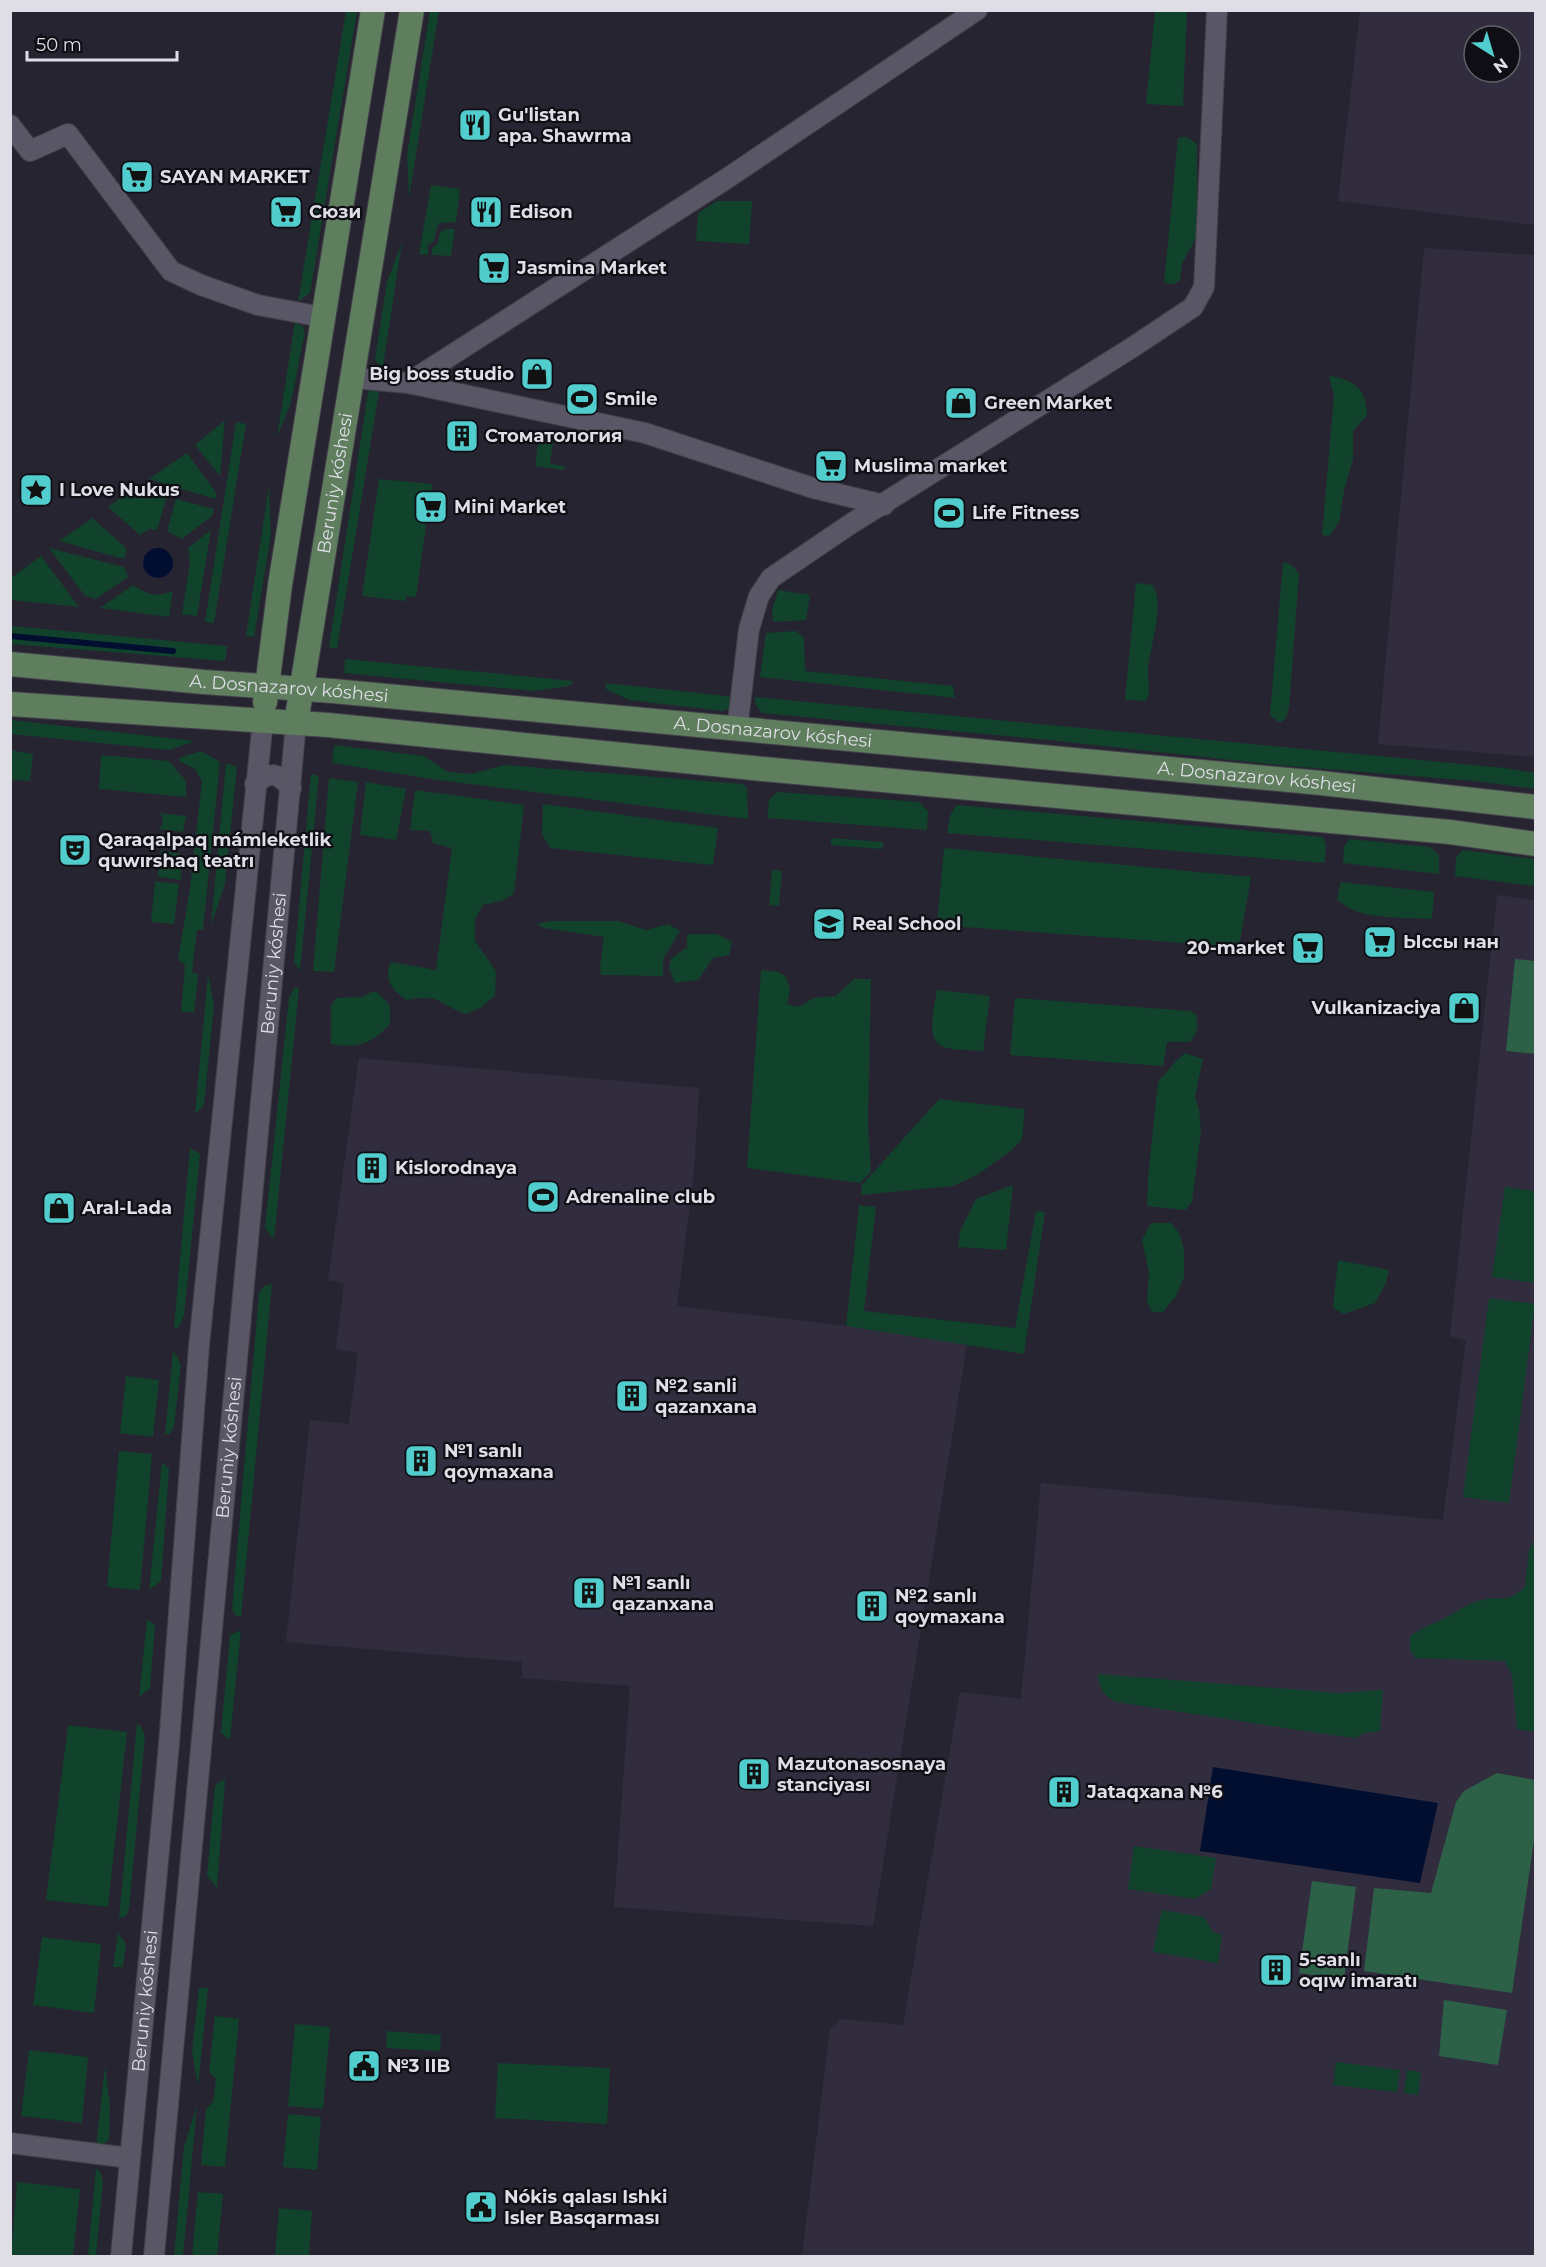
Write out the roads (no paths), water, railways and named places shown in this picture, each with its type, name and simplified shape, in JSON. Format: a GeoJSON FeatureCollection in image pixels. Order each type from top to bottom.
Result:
{"type":"FeatureCollection","features":[{"type":"Feature","properties":{"kind":"main road","name":"Beruniy kóshesi"},"geometry":{"type":"LineString","coordinates":[[263,720],[272,638],[373,10]]}},
{"type":"Feature","properties":{"kind":"main road","name":"Beruniy kóshesi"},"geometry":{"type":"LineString","coordinates":[[296,723],[412,10]]}},
{"type":"Feature","properties":{"kind":"main road"},"geometry":{"type":"LineString","coordinates":[[272,638],[280,644],[293,647],[309,641]]}},
{"type":"Feature","properties":{"kind":"main road","name":"A. Dosnazarov kóshesi"},"geometry":{"type":"LineString","coordinates":[[10,664],[1309,782],[1536,807]]}},
{"type":"Feature","properties":{"kind":"main road"},"geometry":{"type":"LineString","coordinates":[[204,682],[212,692],[214,700],[213,708],[205,717]]}},
{"type":"Feature","properties":{"kind":"main road"},"geometry":{"type":"LineString","coordinates":[[344,726],[336,718],[335,707],[338,700],[347,693]]}},
{"type":"Feature","properties":{"kind":"main road","name":"A. Dosnazarov kóshesi"},"geometry":{"type":"LineString","coordinates":[[10,704],[344,726],[763,769],[1450,832],[1536,844]]}},
{"type":"Feature","properties":{"kind":"street"},"geometry":{"type":"LineString","coordinates":[[408,383],[726,179],[977,10]]}},
{"type":"Feature","properties":{"kind":"street"},"geometry":{"type":"LineString","coordinates":[[737,730],[749,629],[759,596],[771,578],[849,525],[1103,367],[1193,306],[1204,287],[1217,10]]}},
{"type":"Feature","properties":{"kind":"street"},"geometry":{"type":"LineString","coordinates":[[10,125],[30,151],[68,134],[171,271],[201,285],[258,305],[322,317]]}},
{"type":"Feature","properties":{"kind":"street"},"geometry":{"type":"LineString","coordinates":[[353,378],[408,383],[645,433],[813,488],[884,505]]}},
{"type":"Feature","properties":{"kind":"street","name":"Beruniy kóshesi"},"geometry":{"type":"LineString","coordinates":[[121,2256],[169,1744],[199,1346],[263,720]]}},
{"type":"Feature","properties":{"kind":"street","name":"Beruniy kóshesi"},"geometry":{"type":"LineString","coordinates":[[154,2256],[296,723]]}},
{"type":"Feature","properties":{"kind":"street"},"geometry":{"type":"LineString","coordinates":[[255,784],[264,776],[274,775],[282,778],[291,788]]}},
{"type":"Feature","properties":{"kind":"street"},"geometry":{"type":"LineString","coordinates":[[169,1744],[200,1746]]}},
{"type":"Feature","properties":{"kind":"street"},"geometry":{"type":"LineString","coordinates":[[10,2143],[130,2158]]}},
{"type":"Feature","properties":{"kind":"water"},"geometry":{"type":"Polygon","coordinates":[[[158,548],[164,549],[172,557],[172,569],[164,577],[158,578],[152,577],[144,569],[143,563],[144,557],[152,549],[158,548]]]}},
{"type":"Feature","properties":{"kind":"water"},"geometry":{"type":"Polygon","coordinates":[[[1213,1767],[1438,1803],[1420,1883],[1200,1851],[1213,1767]]]}},
{"type":"Feature","properties":{"kind":"waterway"},"geometry":{"type":"LineString","coordinates":[[10,636],[173,651]]}},
{"type":"Feature","properties":{"kind":"place","name":"Gu'listan apa. Shawrma"},"geometry":{"type":"Point","coordinates":[475,125]}},
{"type":"Feature","properties":{"kind":"place","name":"SAYAN MARKET"},"geometry":{"type":"Point","coordinates":[137,177]}},
{"type":"Feature","properties":{"kind":"place","name":"Сюзи"},"geometry":{"type":"Point","coordinates":[286,212]}},
{"type":"Feature","properties":{"kind":"place","name":"Edison"},"geometry":{"type":"Point","coordinates":[486,212]}},
{"type":"Feature","properties":{"kind":"place","name":"Jasmina Market"},"geometry":{"type":"Point","coordinates":[494,268]}},
{"type":"Feature","properties":{"kind":"place","name":"Big boss studio"},"geometry":{"type":"Point","coordinates":[537,374]}},
{"type":"Feature","properties":{"kind":"place","name":"Smile"},"geometry":{"type":"Point","coordinates":[582,399]}},
{"type":"Feature","properties":{"kind":"place","name":"Green Market"},"geometry":{"type":"Point","coordinates":[961,403]}},
{"type":"Feature","properties":{"kind":"place","name":"Стоматология"},"geometry":{"type":"Point","coordinates":[462,436]}},
{"type":"Feature","properties":{"kind":"place","name":"Muslima market"},"geometry":{"type":"Point","coordinates":[831,466]}},
{"type":"Feature","properties":{"kind":"place","name":"I Love Nukus"},"geometry":{"type":"Point","coordinates":[36,490]}},
{"type":"Feature","properties":{"kind":"place","name":"Mini Market"},"geometry":{"type":"Point","coordinates":[431,507]}},
{"type":"Feature","properties":{"kind":"place","name":"Life Fitness"},"geometry":{"type":"Point","coordinates":[949,513]}},
{"type":"Feature","properties":{"kind":"place","name":"Qaraqalpaq mámleketlik quwırshaq teatrı"},"geometry":{"type":"Point","coordinates":[75,850]}},
{"type":"Feature","properties":{"kind":"place","name":"Real School"},"geometry":{"type":"Point","coordinates":[829,924]}},
{"type":"Feature","properties":{"kind":"place","name":"Ыссы нан"},"geometry":{"type":"Point","coordinates":[1380,942]}},
{"type":"Feature","properties":{"kind":"place","name":"20-market"},"geometry":{"type":"Point","coordinates":[1308,948]}},
{"type":"Feature","properties":{"kind":"place","name":"Vulkanizaciya"},"geometry":{"type":"Point","coordinates":[1464,1008]}},
{"type":"Feature","properties":{"kind":"place","name":"Kislorodnaya"},"geometry":{"type":"Point","coordinates":[372,1168]}},
{"type":"Feature","properties":{"kind":"place","name":"Adrenaline club"},"geometry":{"type":"Point","coordinates":[543,1197]}},
{"type":"Feature","properties":{"kind":"place","name":"Aral-Lada"},"geometry":{"type":"Point","coordinates":[59,1208]}},
{"type":"Feature","properties":{"kind":"place","name":"№2 sanli qazanxana"},"geometry":{"type":"Point","coordinates":[632,1396]}},
{"type":"Feature","properties":{"kind":"place","name":"№1 sanlı qoymaxana"},"geometry":{"type":"Point","coordinates":[421,1461]}},
{"type":"Feature","properties":{"kind":"place","name":"№1 sanlı qazanxana"},"geometry":{"type":"Point","coordinates":[589,1593]}},
{"type":"Feature","properties":{"kind":"place","name":"№2 sanlı qoymaxana"},"geometry":{"type":"Point","coordinates":[872,1606]}},
{"type":"Feature","properties":{"kind":"place","name":"Mazutonasosnaya stanciyası"},"geometry":{"type":"Point","coordinates":[754,1774]}},
{"type":"Feature","properties":{"kind":"place","name":"Jataqxana №6"},"geometry":{"type":"Point","coordinates":[1064,1792]}},
{"type":"Feature","properties":{"kind":"place","name":"5-sanlı oqıw imaratı"},"geometry":{"type":"Point","coordinates":[1276,1970]}},
{"type":"Feature","properties":{"kind":"place","name":"№3 IIB"},"geometry":{"type":"Point","coordinates":[364,2066]}},
{"type":"Feature","properties":{"kind":"place","name":"Nókis qalası Ishki Isler Basqarması"},"geometry":{"type":"Point","coordinates":[481,2207]}}]}
